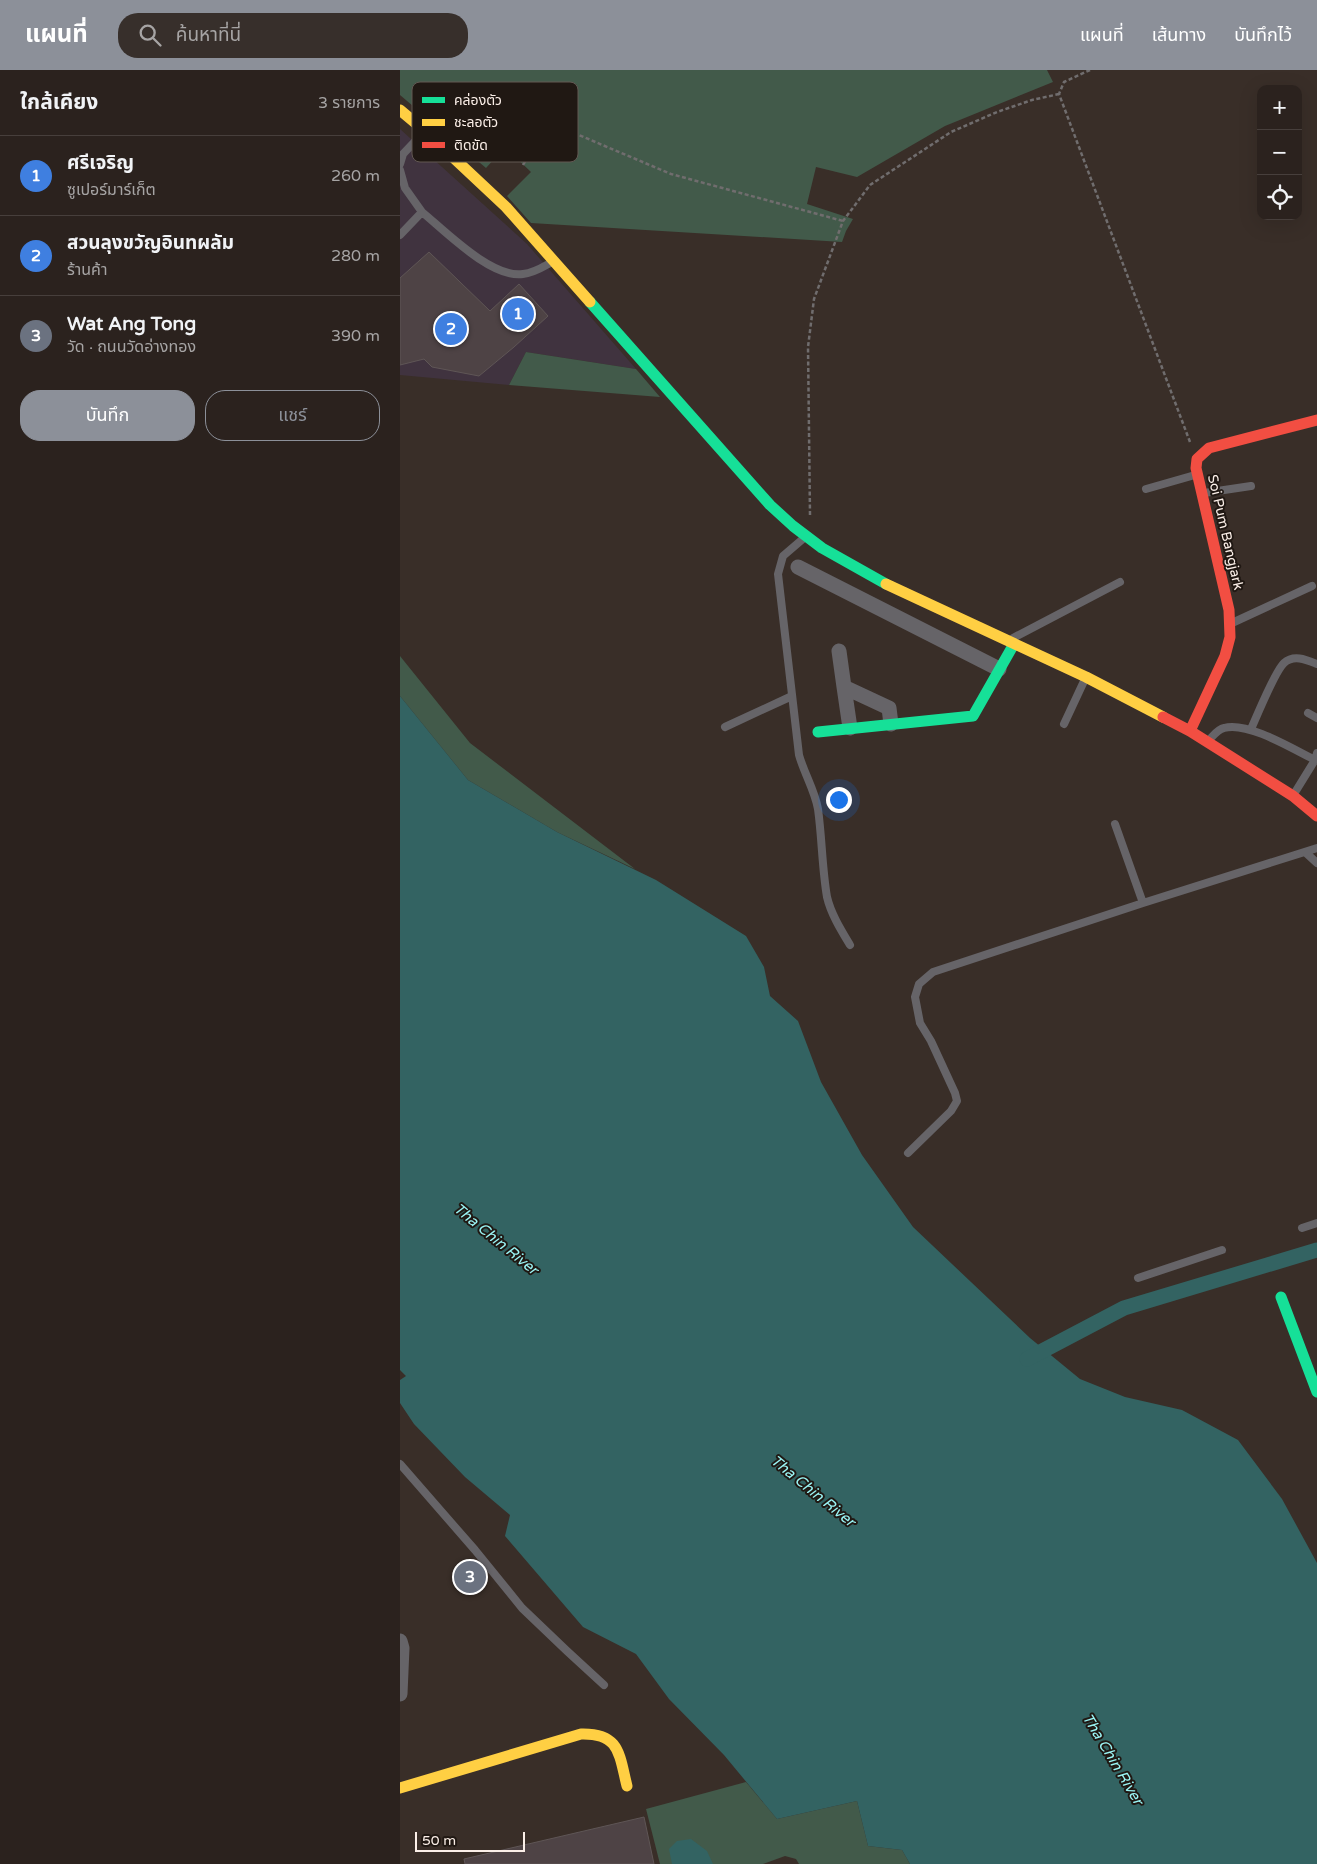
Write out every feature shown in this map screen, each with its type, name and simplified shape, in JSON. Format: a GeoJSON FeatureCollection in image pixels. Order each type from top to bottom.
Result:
{"type":"FeatureCollection","features":[{"type":"Feature","properties":{"kind":"main road"},"geometry":{"type":"LineString","coordinates":[[400,110],[412,120]]}},
{"type":"Feature","properties":{"kind":"main road"},"geometry":{"type":"LineString","coordinates":[[459,162],[506,207],[555,260],[770,505],[808,538],[891,587],[1086,677],[1190,731],[1293,796],[1317,816]]}},
{"type":"Feature","properties":{"kind":"main road","name":"Soi Pum Bangjark"},"geometry":{"type":"LineString","coordinates":[[1190,731],[1226,656],[1230,637],[1229,610],[1202,493],[1197,459],[1209,448],[1317,420]]}},
{"type":"Feature","properties":{"kind":"main road"},"geometry":{"type":"LineString","coordinates":[[818,732],[973,716],[999,670],[1011,642]]}},
{"type":"Feature","properties":{"kind":"main road"},"geometry":{"type":"LineString","coordinates":[[1281,1296],[1317,1392]]}},
{"type":"Feature","properties":{"kind":"main road"},"geometry":{"type":"LineString","coordinates":[[400,1788],[581,1734],[599,1734],[610,1740],[617,1752],[627,1786]]}},
{"type":"Feature","properties":{"kind":"street"},"geometry":{"type":"LineString","coordinates":[[798,567],[999,670]]}},
{"type":"Feature","properties":{"kind":"street"},"geometry":{"type":"LineString","coordinates":[[839,651],[850,728]]}},
{"type":"Feature","properties":{"kind":"street"},"geometry":{"type":"LineString","coordinates":[[844,687],[889,708],[891,724]]}},
{"type":"Feature","properties":{"kind":"street"},"geometry":{"type":"LineString","coordinates":[[400,1641],[402,1648],[400,1694]]}},
{"type":"Feature","properties":{"kind":"lane"},"geometry":{"type":"LineString","coordinates":[[400,164],[403,154],[412,145]]}},
{"type":"Feature","properties":{"kind":"lane"},"geometry":{"type":"LineString","coordinates":[[400,170],[405,188],[422,212],[482,261],[503,273],[522,275],[555,260]]}},
{"type":"Feature","properties":{"kind":"lane"},"geometry":{"type":"LineString","coordinates":[[400,235],[422,212]]}},
{"type":"Feature","properties":{"kind":"lane"},"geometry":{"type":"LineString","coordinates":[[1146,489],[1198,474]]}},
{"type":"Feature","properties":{"kind":"lane"},"geometry":{"type":"LineString","coordinates":[[1202,493],[1251,486]]}},
{"type":"Feature","properties":{"kind":"lane"},"geometry":{"type":"LineString","coordinates":[[808,538],[783,556],[778,574],[799,755],[803,772],[817,807],[827,898],[836,921],[850,945]]}},
{"type":"Feature","properties":{"kind":"lane"},"geometry":{"type":"LineString","coordinates":[[1011,642],[1120,582]]}},
{"type":"Feature","properties":{"kind":"lane"},"geometry":{"type":"LineString","coordinates":[[1230,624],[1312,586]]}},
{"type":"Feature","properties":{"kind":"lane"},"geometry":{"type":"LineString","coordinates":[[1251,729],[1285,662],[1301,658],[1317,664]]}},
{"type":"Feature","properties":{"kind":"lane"},"geometry":{"type":"LineString","coordinates":[[1064,724],[1086,677]]}},
{"type":"Feature","properties":{"kind":"lane"},"geometry":{"type":"LineString","coordinates":[[1269,692],[1277,697]]}},
{"type":"Feature","properties":{"kind":"lane"},"geometry":{"type":"LineString","coordinates":[[725,727],[792,696]]}},
{"type":"Feature","properties":{"kind":"lane"},"geometry":{"type":"LineString","coordinates":[[1308,713],[1317,718]]}},
{"type":"Feature","properties":{"kind":"lane"},"geometry":{"type":"LineString","coordinates":[[1208,741],[1222,728],[1238,726],[1251,729],[1316,756],[1293,796]]}},
{"type":"Feature","properties":{"kind":"lane"},"geometry":{"type":"LineString","coordinates":[[1115,824],[1143,903]]}},
{"type":"Feature","properties":{"kind":"lane"},"geometry":{"type":"LineString","coordinates":[[908,1153],[951,1111],[956,1101],[955,1093],[931,1041],[920,1023],[915,997],[919,984],[933,972],[1317,848]]}},
{"type":"Feature","properties":{"kind":"lane"},"geometry":{"type":"LineString","coordinates":[[1305,852],[1317,863]]}},
{"type":"Feature","properties":{"kind":"lane"},"geometry":{"type":"LineString","coordinates":[[1302,1228],[1317,1223]]}},
{"type":"Feature","properties":{"kind":"lane"},"geometry":{"type":"LineString","coordinates":[[1138,1278],[1222,1250]]}},
{"type":"Feature","properties":{"kind":"lane"},"geometry":{"type":"LineString","coordinates":[[400,1464],[475,1550],[522,1608],[604,1685]]}},
{"type":"Feature","properties":{"kind":"path"},"geometry":{"type":"LineString","coordinates":[[1090,70],[1064,82],[1059,94],[1197,459]]}},
{"type":"Feature","properties":{"kind":"path"},"geometry":{"type":"LineString","coordinates":[[808,538],[808,347],[814,299],[843,222],[870,185],[951,132],[1032,100],[1059,94]]}},
{"type":"Feature","properties":{"kind":"path"},"geometry":{"type":"LineString","coordinates":[[578,135],[671,174],[843,222]]}},
{"type":"Feature","properties":{"kind":"shaded area"},"geometry":{"type":"Polygon","coordinates":[[[400,129],[412,140],[412,162],[436,162],[527,244],[636,369],[526,352],[509,385],[400,375],[400,129]]]}},
{"type":"Feature","properties":{"kind":"green space"},"geometry":{"type":"Polygon","coordinates":[[[400,70],[1047,70],[1053,82],[945,126],[857,177],[816,167],[807,204],[853,219],[842,242],[531,223],[507,196],[531,172],[521,162],[578,162],[578,82],[412,82],[412,105],[400,95],[400,70]]]}},
{"type":"Feature","properties":{"kind":"green space"},"geometry":{"type":"Polygon","coordinates":[[[479,162],[491,162],[486,168],[479,162]]]}},
{"type":"Feature","properties":{"kind":"green space"},"geometry":{"type":"Polygon","coordinates":[[[526,352],[636,369],[660,397],[509,385],[526,352]]]}},
{"type":"Feature","properties":{"kind":"green space"},"geometry":{"type":"Polygon","coordinates":[[[400,656],[470,743],[635,869],[557,832],[468,780],[400,696],[400,656]]]}},
{"type":"Feature","properties":{"kind":"green space"},"geometry":{"type":"Polygon","coordinates":[[[746,1782],[777,1819],[857,1801],[868,1846],[902,1850],[910,1864],[799,1864],[796,1859],[785,1856],[763,1864],[660,1864],[646,1809],[746,1782]]]}},
{"type":"Feature","properties":{"kind":"water","name":"Tha Chin River"},"geometry":{"type":"Polygon","coordinates":[[[400,696],[468,780],[557,832],[656,880],[746,936],[764,967],[770,996],[798,1021],[821,1082],[862,1155],[913,1227],[1030,1338],[1080,1379],[1125,1397],[1182,1410],[1238,1440],[1282,1499],[1317,1563],[1317,1864],[910,1864],[902,1850],[868,1846],[857,1801],[777,1819],[724,1755],[669,1699],[636,1654],[583,1627],[505,1536],[510,1515],[465,1477],[414,1424],[400,1403],[400,1380],[406,1376],[400,1370],[400,696]]]}},
{"type":"Feature","properties":{"kind":"water"},"geometry":{"type":"Polygon","coordinates":[[[691,1839],[707,1851],[713,1864],[672,1864],[669,1849],[677,1841],[691,1839]]]}},
{"type":"Feature","properties":{"kind":"building"},"geometry":{"type":"Polygon","coordinates":[[[429,252],[490,311],[519,284],[548,316],[479,376],[432,367],[424,359],[400,365],[400,278],[429,252]]]}},
{"type":"Feature","properties":{"kind":"building"},"geometry":{"type":"Polygon","coordinates":[[[644,1817],[654,1864],[465,1864],[464,1859],[644,1817]]]}},
{"type":"Feature","properties":{"kind":"waterway"},"geometry":{"type":"LineString","coordinates":[[1027,1359],[1124,1308],[1317,1250]]}},
{"type":"Feature","properties":{"kind":"traffic: fast"},"geometry":{"type":"LineString","coordinates":[[590,302],[770,505],[793,526],[822,548],[886,584]]}},
{"type":"Feature","properties":{"kind":"traffic: fast"},"geometry":{"type":"LineString","coordinates":[[818,732],[973,716],[1014,644]]}},
{"type":"Feature","properties":{"kind":"traffic: fast"},"geometry":{"type":"LineString","coordinates":[[1281,1297],[1317,1392]]}},
{"type":"Feature","properties":{"kind":"traffic: slow"},"geometry":{"type":"LineString","coordinates":[[400,110],[412,120]]}},
{"type":"Feature","properties":{"kind":"traffic: slow"},"geometry":{"type":"LineString","coordinates":[[458,162],[506,207],[590,302]]}},
{"type":"Feature","properties":{"kind":"traffic: slow"},"geometry":{"type":"LineString","coordinates":[[886,584],[1086,677],[1163,717]]}},
{"type":"Feature","properties":{"kind":"traffic: slow"},"geometry":{"type":"LineString","coordinates":[[400,1788],[581,1734],[604,1737],[611,1742],[619,1755],[627,1786]]}},
{"type":"Feature","properties":{"kind":"traffic: jam"},"geometry":{"type":"LineString","coordinates":[[1190,731],[1225,656],[1230,637],[1229,610],[1196,468],[1197,459],[1209,448],[1317,420]]}},
{"type":"Feature","properties":{"kind":"traffic: jam"},"geometry":{"type":"LineString","coordinates":[[1163,717],[1190,731],[1293,796],[1317,816]]}},
{"type":"Feature","properties":{"kind":"place","name":"ศรีเจริญ"},"geometry":{"type":"Point","coordinates":[518,314]}},
{"type":"Feature","properties":{"kind":"place","name":"สวนลุงขวัญอินทผลัม"},"geometry":{"type":"Point","coordinates":[451,329]}},
{"type":"Feature","properties":{"kind":"place","name":"Wat Ang Tong"},"geometry":{"type":"Point","coordinates":[470,1577]}}]}
